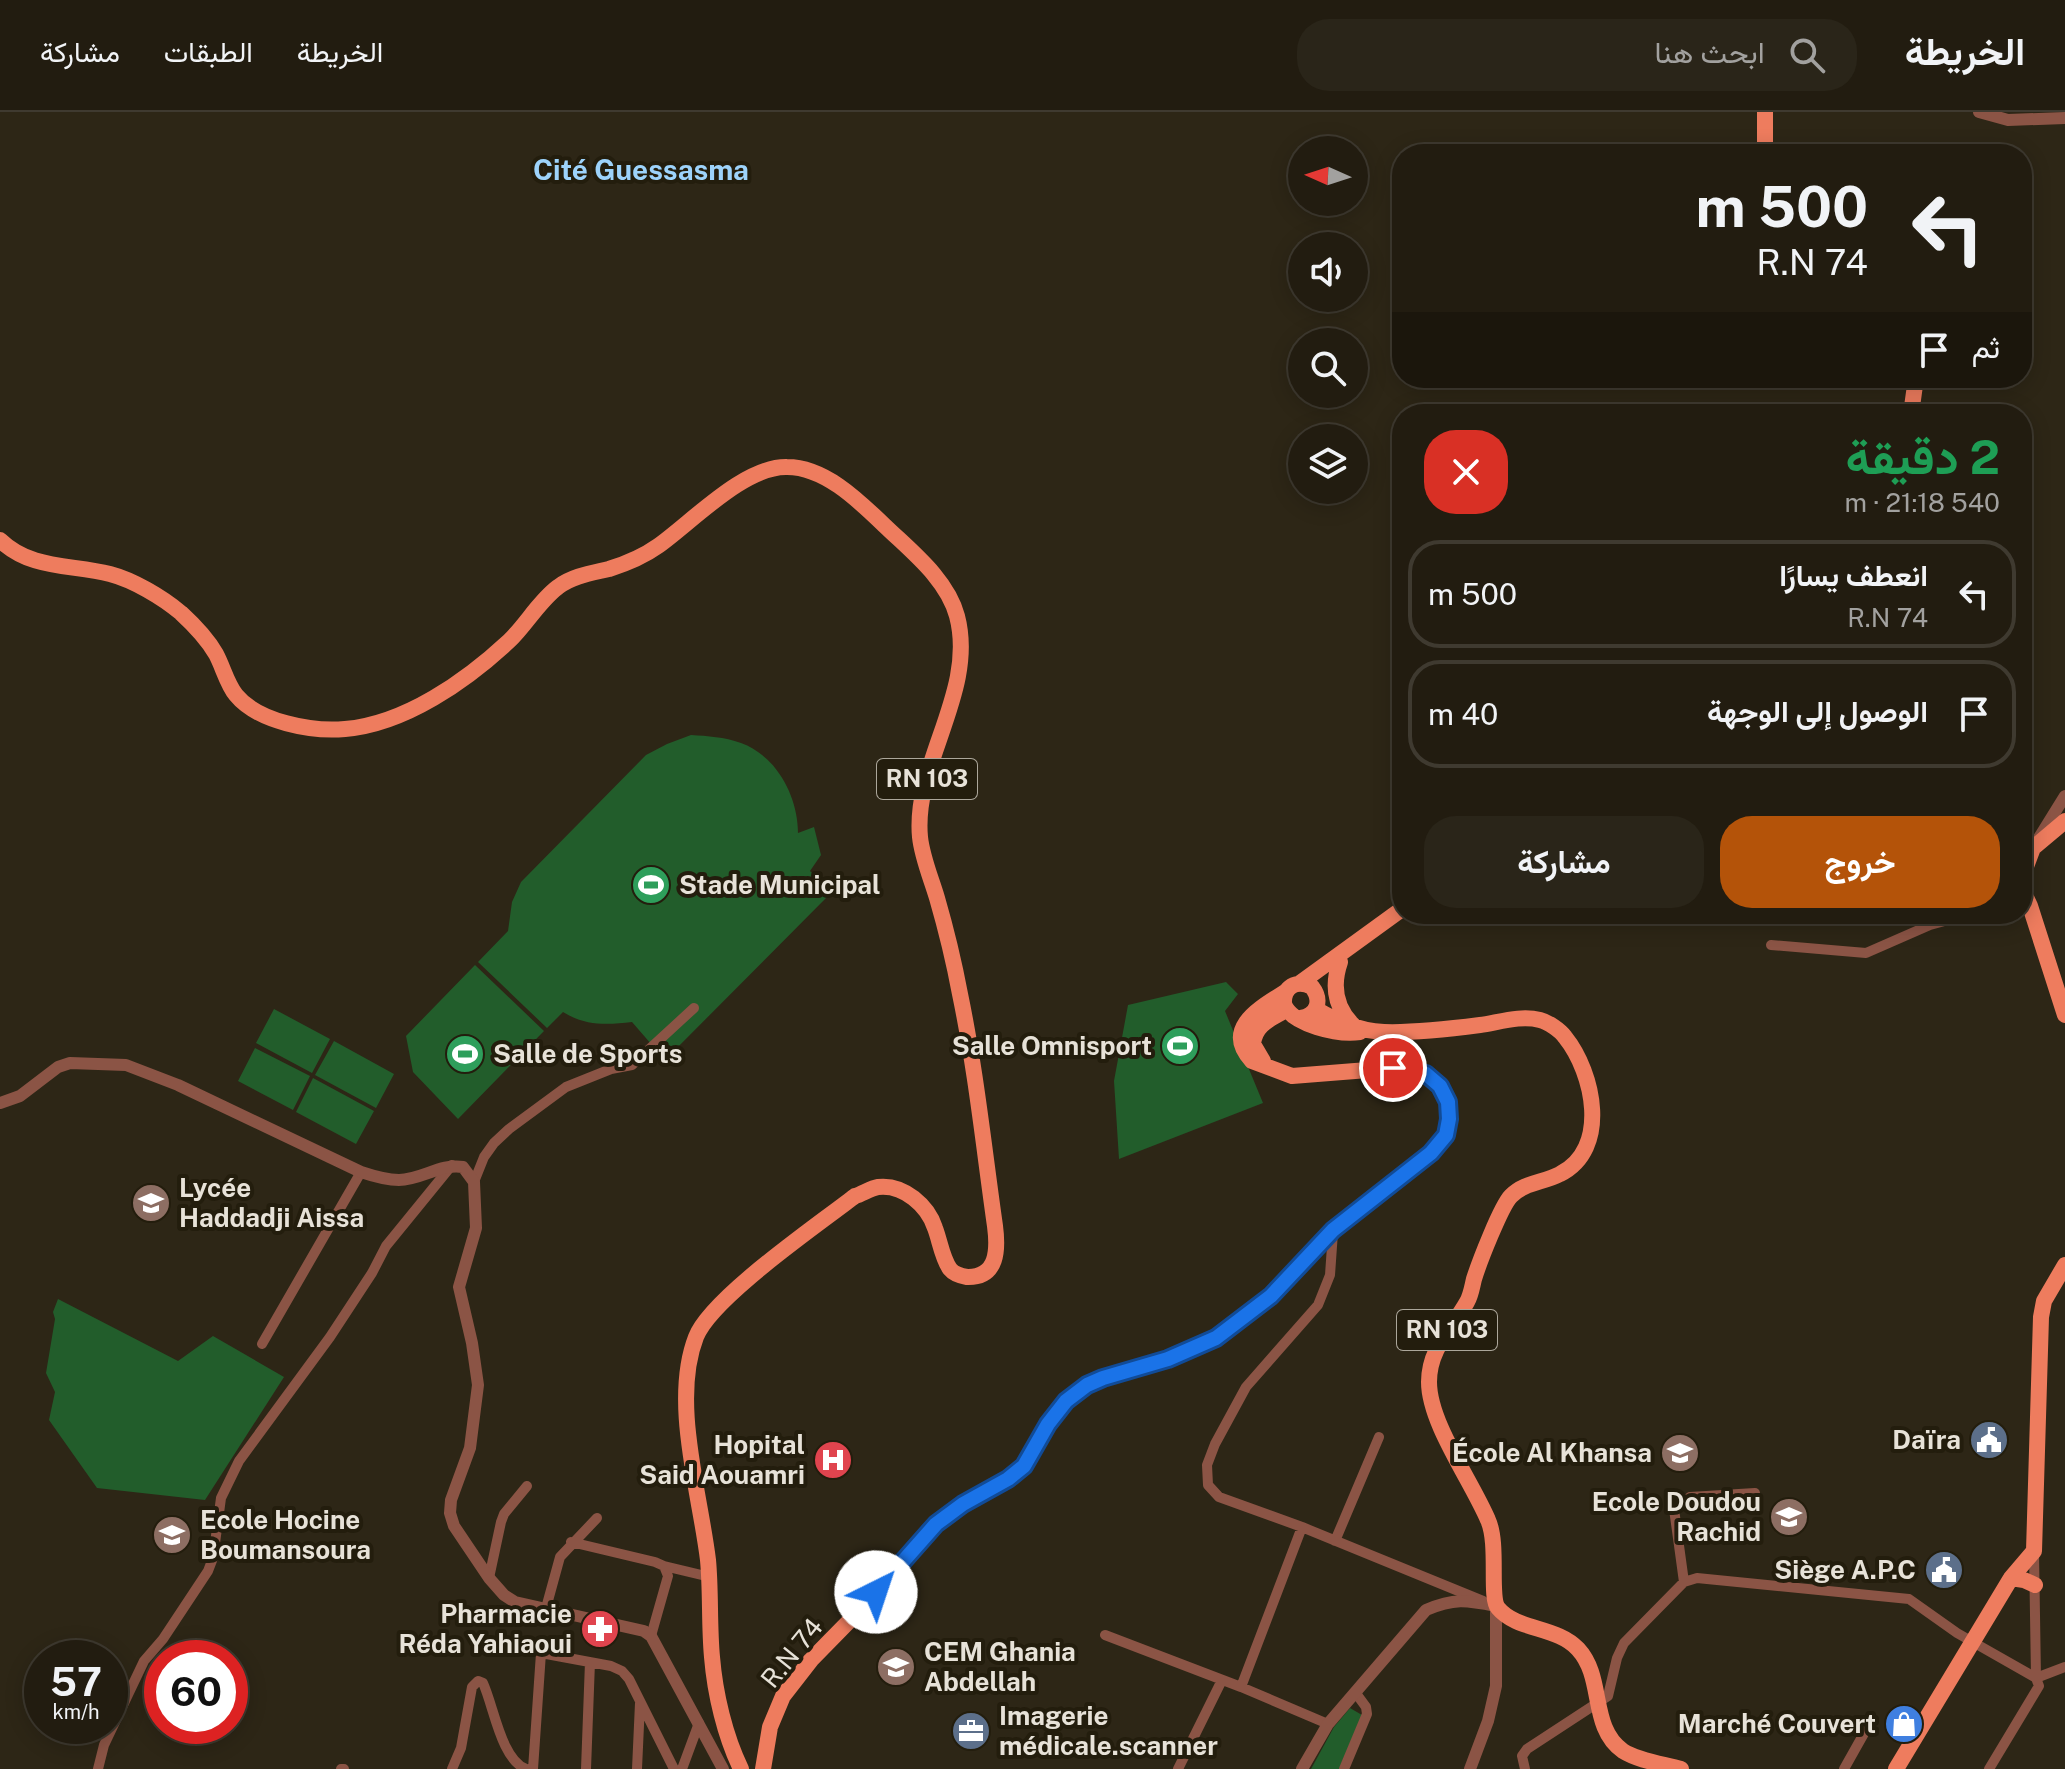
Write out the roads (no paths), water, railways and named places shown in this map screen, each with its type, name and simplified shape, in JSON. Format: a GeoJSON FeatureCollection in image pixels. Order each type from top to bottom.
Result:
{"type":"FeatureCollection","features":[{"type":"Feature","properties":{"kind":"main road"},"geometry":{"type":"LineString","coordinates":[[1765,112],[1765,144]]}},
{"type":"Feature","properties":{"kind":"main road","name":"RN 103"},"geometry":{"type":"LineString","coordinates":[[0,540],[11,550],[32,560],[50,566],[115,575],[147,591],[180,613],[214,650],[236,695],[255,711],[310,727],[340,730],[372,725],[400,715],[441,692],[509,640],[558,587],[582,575],[615,567],[651,550],[743,482],[767,469],[789,466],[825,477],[863,505],[919,558],[945,588],[959,621],[958,674],[950,712],[925,784],[919,813],[920,841],[961,994],[995,1226],[996,1253],[987,1273],[968,1277],[957,1275],[945,1258],[934,1223],[922,1205],[898,1189],[878,1187],[855,1196],[725,1299],[705,1321],[696,1337],[686,1401],[688,1439],[710,1577],[712,1657],[716,1682],[741,1769]]}},
{"type":"Feature","properties":{"kind":"main road"},"geometry":{"type":"LineString","coordinates":[[2033,848],[2065,821]]}},
{"type":"Feature","properties":{"kind":"main road"},"geometry":{"type":"LineString","coordinates":[[2032,912],[2065,1015]]}},
{"type":"Feature","properties":{"kind":"main road"},"geometry":{"type":"LineString","coordinates":[[1269,1069],[1248,1057],[1241,1041],[1241,1032],[1254,1013],[1345,955],[1392,917]]}},
{"type":"Feature","properties":{"kind":"main road"},"geometry":{"type":"LineString","coordinates":[[1269,1069],[1255,1050],[1254,1037],[1260,1026],[1293,1014],[1307,1017],[1345,955]]}},
{"type":"Feature","properties":{"kind":"main road"},"geometry":{"type":"LineString","coordinates":[[1345,955],[1335,991],[1341,1010],[1362,1028]]}},
{"type":"Feature","properties":{"kind":"main road"},"geometry":{"type":"LineString","coordinates":[[1293,988],[1312,987],[1317,1003]]}},
{"type":"Feature","properties":{"kind":"main road"},"geometry":{"type":"LineString","coordinates":[[1293,988],[1284,1004],[1293,1014]]}},
{"type":"Feature","properties":{"kind":"main road","name":"RN 103"},"geometry":{"type":"LineString","coordinates":[[1317,1003],[1362,1028],[1384,1032],[1436,1029],[1517,1018],[1542,1020],[1563,1034],[1580,1059],[1591,1096],[1592,1130],[1582,1159],[1560,1174],[1526,1185],[1509,1198],[1475,1277],[1470,1298],[1442,1337],[1430,1367],[1429,1385],[1437,1418],[1493,1533],[1493,1593],[1496,1606]]}},
{"type":"Feature","properties":{"kind":"main road","name":"RN 103"},"geometry":{"type":"LineString","coordinates":[[1293,1014],[1327,1031],[1355,1033],[1362,1028]]}},
{"type":"Feature","properties":{"kind":"main road","name":"R.N 74"},"geometry":{"type":"LineString","coordinates":[[763,1769],[770,1727],[783,1696],[811,1660],[936,1524],[1024,1466],[1048,1424],[1066,1401],[1087,1385],[1103,1378],[1168,1359],[1216,1338],[1271,1296],[1333,1230],[1431,1153],[1446,1135],[1448,1102],[1440,1086],[1426,1074],[1393,1068],[1304,1076],[1269,1069]]}},
{"type":"Feature","properties":{"kind":"main road"},"geometry":{"type":"LineString","coordinates":[[1896,1769],[2011,1578],[2034,1551],[2041,1317],[2044,1301],[2059,1282],[2065,1265]]}},
{"type":"Feature","properties":{"kind":"main road"},"geometry":{"type":"LineString","coordinates":[[2011,1578],[2035,1585]]}},
{"type":"Feature","properties":{"kind":"main road"},"geometry":{"type":"LineString","coordinates":[[1496,1606],[1509,1617],[1553,1633],[1579,1650],[1595,1681],[1602,1725],[1624,1751],[1681,1769]]}},
{"type":"Feature","properties":{"kind":"street"},"geometry":{"type":"LineString","coordinates":[[1979,112],[2008,120],[2065,118]]}},
{"type":"Feature","properties":{"kind":"street"},"geometry":{"type":"LineString","coordinates":[[2033,848],[2065,796]]}},
{"type":"Feature","properties":{"kind":"street"},"geometry":{"type":"LineString","coordinates":[[1771,945],[1866,953],[1934,924]]}},
{"type":"Feature","properties":{"kind":"street"},"geometry":{"type":"LineString","coordinates":[[694,1008],[632,1065],[611,1069],[566,1087],[509,1129],[484,1157],[474,1182],[476,1228],[459,1287],[478,1385],[474,1430],[451,1500],[450,1513],[454,1526],[489,1578],[515,1602],[644,1631],[651,1636],[723,1769]]}},
{"type":"Feature","properties":{"kind":"street"},"geometry":{"type":"LineString","coordinates":[[0,1103],[20,1096],[58,1067],[70,1063],[126,1065],[178,1085],[361,1172],[401,1180],[452,1165],[463,1167],[474,1182]]}},
{"type":"Feature","properties":{"kind":"street"},"geometry":{"type":"LineString","coordinates":[[98,1769],[104,1745],[138,1672],[208,1571],[213,1558],[221,1498],[239,1461],[330,1337],[386,1246],[452,1165]]}},
{"type":"Feature","properties":{"kind":"street"},"geometry":{"type":"LineString","coordinates":[[262,1344],[361,1172]]}},
{"type":"Feature","properties":{"kind":"street"},"geometry":{"type":"LineString","coordinates":[[1333,1230],[1330,1275],[1318,1305],[1246,1387],[1215,1444],[1207,1465],[1208,1485],[1219,1497],[1302,1527],[1496,1606]]}},
{"type":"Feature","properties":{"kind":"street"},"geometry":{"type":"LineString","coordinates":[[1335,1541],[1379,1437]]}},
{"type":"Feature","properties":{"kind":"street"},"geometry":{"type":"LineString","coordinates":[[489,1578],[501,1522],[527,1486]]}},
{"type":"Feature","properties":{"kind":"street"},"geometry":{"type":"LineString","coordinates":[[1684,1582],[1674,1509],[1690,1497],[1755,1493]]}},
{"type":"Feature","properties":{"kind":"street"},"geometry":{"type":"LineString","coordinates":[[546,1608],[560,1557],[597,1518]]}},
{"type":"Feature","properties":{"kind":"street"},"geometry":{"type":"LineString","coordinates":[[1241,1687],[1302,1527]]}},
{"type":"Feature","properties":{"kind":"street"},"geometry":{"type":"LineString","coordinates":[[571,1542],[710,1577]]}},
{"type":"Feature","properties":{"kind":"street"},"geometry":{"type":"LineString","coordinates":[[1989,1769],[2037,1682],[2034,1551]]}},
{"type":"Feature","properties":{"kind":"street"},"geometry":{"type":"LineString","coordinates":[[651,1636],[668,1576],[664,1566]]}},
{"type":"Feature","properties":{"kind":"street"},"geometry":{"type":"LineString","coordinates":[[1525,1769],[1522,1756],[1527,1749],[1608,1696],[1624,1643],[1684,1582],[1697,1578],[1909,1599],[2037,1682]]}},
{"type":"Feature","properties":{"kind":"street"},"geometry":{"type":"LineString","coordinates":[[1302,1769],[1328,1724],[1426,1610],[1462,1599],[1496,1606]]}},
{"type":"Feature","properties":{"kind":"street"},"geometry":{"type":"LineString","coordinates":[[1470,1769],[1488,1721],[1496,1686],[1496,1606]]}},
{"type":"Feature","properties":{"kind":"street"},"geometry":{"type":"LineString","coordinates":[[1105,1635],[1328,1724]]}},
{"type":"Feature","properties":{"kind":"street"},"geometry":{"type":"LineString","coordinates":[[533,1769],[541,1653],[622,1671],[672,1769]]}},
{"type":"Feature","properties":{"kind":"street"},"geometry":{"type":"LineString","coordinates":[[586,1769],[590,1662]]}},
{"type":"Feature","properties":{"kind":"street"},"geometry":{"type":"LineString","coordinates":[[2037,1682],[2065,1667]]}},
{"type":"Feature","properties":{"kind":"street"},"geometry":{"type":"LineString","coordinates":[[1178,1769],[1222,1680]]}},
{"type":"Feature","properties":{"kind":"street"},"geometry":{"type":"LineString","coordinates":[[452,1769],[461,1748],[472,1687],[478,1681],[483,1683],[507,1750],[513,1761],[526,1769]]}},
{"type":"Feature","properties":{"kind":"street"},"geometry":{"type":"LineString","coordinates":[[1344,1769],[1367,1714],[1366,1707],[1355,1692]]}},
{"type":"Feature","properties":{"kind":"street"},"geometry":{"type":"LineString","coordinates":[[637,1769],[640,1702]]}},
{"type":"Feature","properties":{"kind":"street"},"geometry":{"type":"LineString","coordinates":[[1844,1769],[1871,1721]]}},
{"type":"Feature","properties":{"kind":"street"},"geometry":{"type":"LineString","coordinates":[[682,1769],[699,1723]]}},
{"type":"Feature","properties":{"kind":"place","name":"Stade Municipal"},"geometry":{"type":"Point","coordinates":[651,885]}},
{"type":"Feature","properties":{"kind":"place","name":"Salle Omnisport"},"geometry":{"type":"Point","coordinates":[1180,1046]}},
{"type":"Feature","properties":{"kind":"place","name":"Salle de Sports"},"geometry":{"type":"Point","coordinates":[465,1054]}},
{"type":"Feature","properties":{"kind":"place","name":"Lycée Haddadji Aissa"},"geometry":{"type":"Point","coordinates":[151,1203]}},
{"type":"Feature","properties":{"kind":"place","name":"Daïra"},"geometry":{"type":"Point","coordinates":[1989,1440]}},
{"type":"Feature","properties":{"kind":"place","name":"École Al Khansa"},"geometry":{"type":"Point","coordinates":[1680,1453]}},
{"type":"Feature","properties":{"kind":"place","name":"Hopital Said Aouamri"},"geometry":{"type":"Point","coordinates":[833,1460]}},
{"type":"Feature","properties":{"kind":"place","name":"Ecole Doudou Rachid"},"geometry":{"type":"Point","coordinates":[1789,1517]}},
{"type":"Feature","properties":{"kind":"place","name":"Ecole Hocine Boumansoura"},"geometry":{"type":"Point","coordinates":[172,1535]}},
{"type":"Feature","properties":{"kind":"place","name":"Siège A.P.C"},"geometry":{"type":"Point","coordinates":[1944,1570]}},
{"type":"Feature","properties":{"kind":"place","name":"Pharmacie Réda Yahiaoui"},"geometry":{"type":"Point","coordinates":[600,1629]}},
{"type":"Feature","properties":{"kind":"place","name":"CEM Ghania Abdellah"},"geometry":{"type":"Point","coordinates":[896,1667]}},
{"type":"Feature","properties":{"kind":"place","name":"Marché Couvert"},"geometry":{"type":"Point","coordinates":[1904,1724]}},
{"type":"Feature","properties":{"kind":"place","name":"Imagerie médicale.scanner"},"geometry":{"type":"Point","coordinates":[971,1731]}},
{"type":"Feature","properties":{"kind":"district","name":"Cité Guessasma"},"geometry":{"type":"Point","coordinates":[641,170]}}]}
